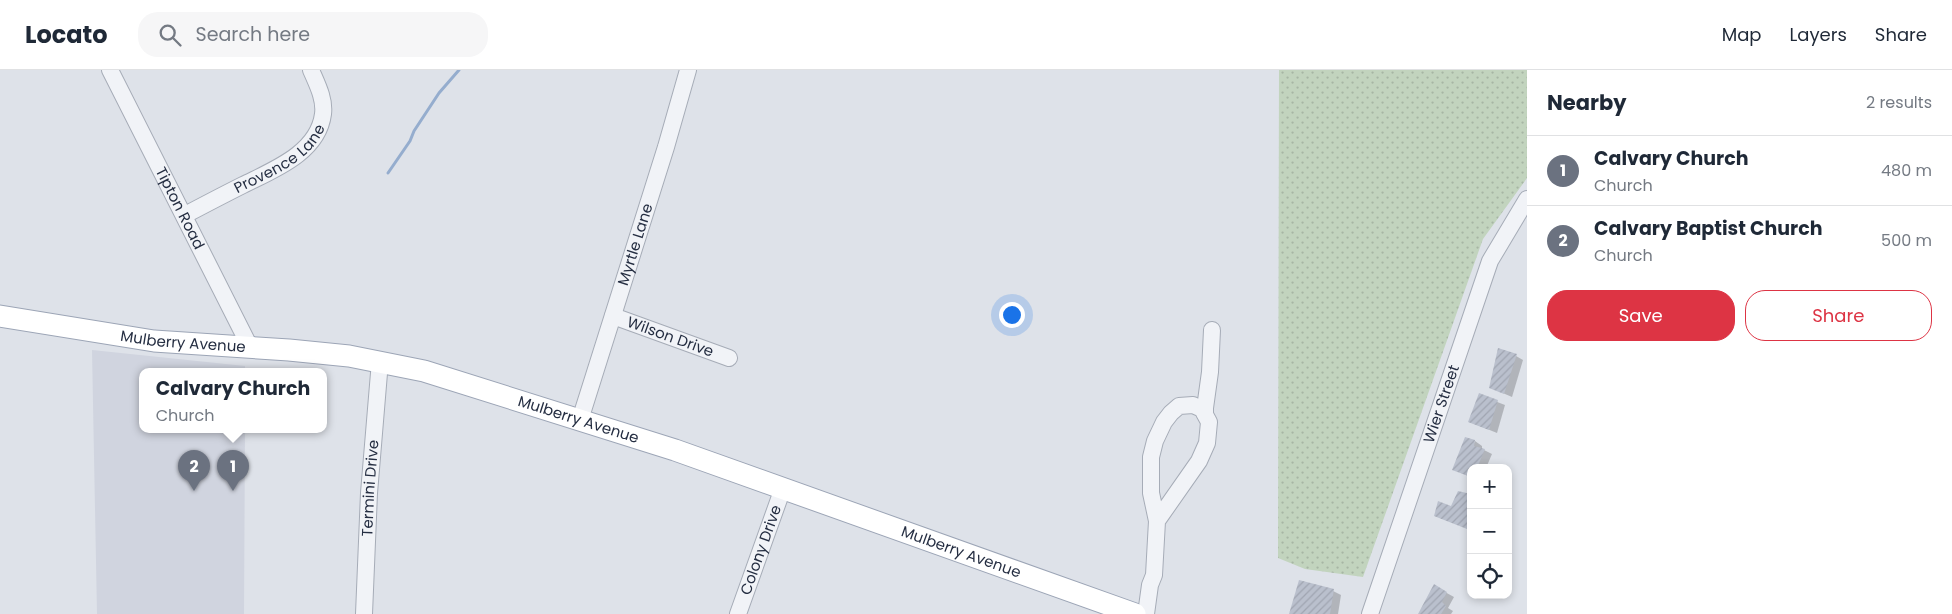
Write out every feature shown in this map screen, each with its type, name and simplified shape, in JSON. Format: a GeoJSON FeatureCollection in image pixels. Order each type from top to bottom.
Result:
{"type":"FeatureCollection","features":[{"type":"Feature","properties":{"kind":"main road","name":"Mulberry Avenue"},"geometry":{"type":"LineString","coordinates":[[0,316],[180,344],[250,347],[349,356],[380,361],[455,380],[675,450],[1135,614]]}},
{"type":"Feature","properties":{"kind":"street","name":"Tipton Road"},"geometry":{"type":"LineString","coordinates":[[110,70],[185,215],[250,347]]}},
{"type":"Feature","properties":{"kind":"street","name":"Provence Lane"},"geometry":{"type":"LineString","coordinates":[[185,215],[283,165],[306,147],[315,137],[323,113],[319,89],[311,70]]}},
{"type":"Feature","properties":{"kind":"street","name":"Myrtle Lane"},"geometry":{"type":"LineString","coordinates":[[580,420],[683,94],[688,70]]}},
{"type":"Feature","properties":{"kind":"street","name":"Wier Street"},"geometry":{"type":"LineString","coordinates":[[1370,614],[1490,261],[1527,199]]}},
{"type":"Feature","properties":{"kind":"street","name":"Wilson Drive"},"geometry":{"type":"LineString","coordinates":[[613,316],[729,358]]}},
{"type":"Feature","properties":{"kind":"street"},"geometry":{"type":"LineString","coordinates":[[1205,414],[1212,330]]}},
{"type":"Feature","properties":{"kind":"street","name":"Termini Drive"},"geometry":{"type":"LineString","coordinates":[[364,614],[369,493],[380,361]]}},
{"type":"Feature","properties":{"kind":"street"},"geometry":{"type":"LineString","coordinates":[[1146,614],[1150,585],[1154,575],[1157,521],[1151,493],[1151,457],[1155,441],[1164,422],[1179,406],[1193,405],[1205,414],[1209,422],[1209,433],[1203,452],[1157,521]]}},
{"type":"Feature","properties":{"kind":"street","name":"Colony Drive"},"geometry":{"type":"LineString","coordinates":[[738,614],[783,488]]}},
{"type":"Feature","properties":{"kind":"shaded area"},"geometry":{"type":"Polygon","coordinates":[[[92,350],[245,366],[245,368],[139,368],[139,433],[245,433],[244,614],[97,614],[92,350]]]}},
{"type":"Feature","properties":{"kind":"green space"},"geometry":{"type":"Polygon","coordinates":[[[1279,70],[1527,70],[1527,178],[1483,239],[1363,577],[1305,569],[1278,558],[1279,70]]]}},
{"type":"Feature","properties":{"kind":"building"},"geometry":{"type":"Polygon","coordinates":[[[1498,348],[1517,354],[1504,394],[1489,388],[1498,348]]]}},
{"type":"Feature","properties":{"kind":"building"},"geometry":{"type":"Polygon","coordinates":[[[1479,393],[1498,400],[1489,430],[1468,422],[1479,393]]]}},
{"type":"Feature","properties":{"kind":"building"},"geometry":{"type":"Polygon","coordinates":[[[1465,437],[1475,440],[1474,446],[1485,449],[1479,464],[1467,464],[1467,476],[1452,470],[1465,437]]]}},
{"type":"Feature","properties":{"kind":"building"},"geometry":{"type":"Polygon","coordinates":[[[1458,491],[1467,493],[1467,529],[1434,516],[1438,501],[1451,506],[1458,491]]]}},
{"type":"Feature","properties":{"kind":"building"},"geometry":{"type":"Polygon","coordinates":[[[1299,580],[1334,589],[1330,614],[1289,614],[1299,580]]]}},
{"type":"Feature","properties":{"kind":"building"},"geometry":{"type":"Polygon","coordinates":[[[1434,584],[1447,592],[1442,602],[1446,606],[1441,614],[1418,614],[1434,584]]]}},
{"type":"Feature","properties":{"kind":"waterway"},"geometry":{"type":"LineString","coordinates":[[388,173],[439,93],[459,70]]}},
{"type":"Feature","properties":{"kind":"place","name":"Calvary Baptist Church"},"geometry":{"type":"Point","coordinates":[194,491]}},
{"type":"Feature","properties":{"kind":"place","name":"Calvary Church"},"geometry":{"type":"Point","coordinates":[233,491]}}]}
